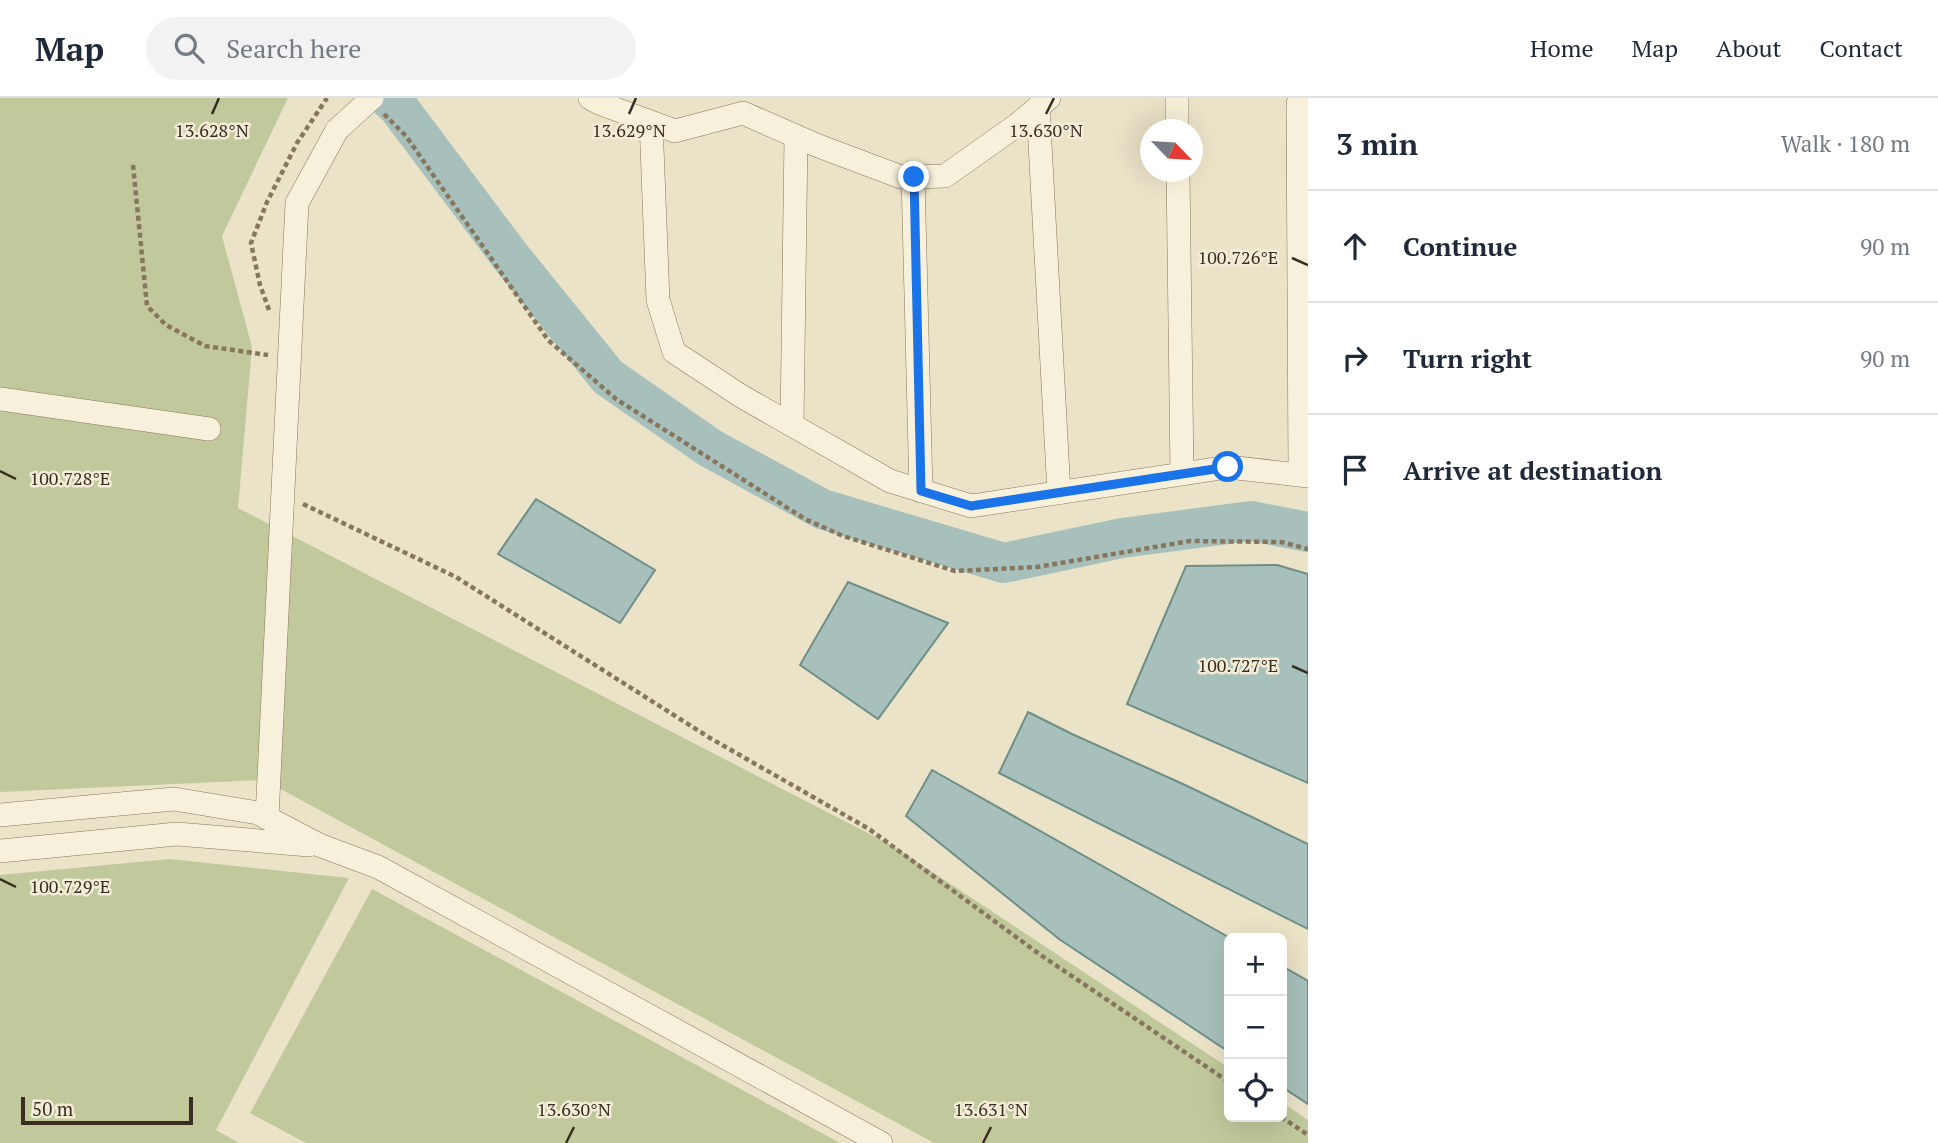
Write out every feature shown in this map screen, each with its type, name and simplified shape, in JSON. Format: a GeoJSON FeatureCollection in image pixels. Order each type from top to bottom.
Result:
{"type":"FeatureCollection","features":[{"type":"Feature","properties":{"kind":"street"},"geometry":{"type":"LineString","coordinates":[[267,818],[298,203],[337,130],[372,98]]}},
{"type":"Feature","properties":{"kind":"street"},"geometry":{"type":"LineString","coordinates":[[590,98],[674,131],[743,113],[901,177],[945,176],[1044,103]]}},
{"type":"Feature","properties":{"kind":"street"},"geometry":{"type":"LineString","coordinates":[[1177,98],[1178,119]]}},
{"type":"Feature","properties":{"kind":"street"},"geometry":{"type":"LineString","coordinates":[[1044,103],[1059,493]]}},
{"type":"Feature","properties":{"kind":"street"},"geometry":{"type":"LineString","coordinates":[[651,122],[658,300],[674,352],[741,396],[890,481],[971,506],[1228,467],[1304,475],[1299,105]]}},
{"type":"Feature","properties":{"kind":"street"},"geometry":{"type":"LineString","coordinates":[[792,425],[796,136]]}},
{"type":"Feature","properties":{"kind":"street"},"geometry":{"type":"LineString","coordinates":[[914,177],[921,491]]}},
{"type":"Feature","properties":{"kind":"street"},"geometry":{"type":"LineString","coordinates":[[1178,182],[1182,474]]}},
{"type":"Feature","properties":{"kind":"street"},"geometry":{"type":"LineString","coordinates":[[0,399],[209,429]]}},
{"type":"Feature","properties":{"kind":"street"},"geometry":{"type":"LineString","coordinates":[[0,815],[174,799],[258,813],[319,845],[378,867],[881,1143]]}},
{"type":"Feature","properties":{"kind":"street"},"geometry":{"type":"LineString","coordinates":[[0,851],[177,834],[319,845]]}},
{"type":"Feature","properties":{"kind":"path"},"geometry":{"type":"LineString","coordinates":[[133,165],[147,306],[166,324],[205,346],[276,356]]}},
{"type":"Feature","properties":{"kind":"path"},"geometry":{"type":"LineString","coordinates":[[295,501],[456,577],[709,738],[869,829],[1042,956],[1224,1079]]}},
{"type":"Feature","properties":{"kind":"path"},"geometry":{"type":"LineString","coordinates":[[1287,1121],[1308,1135]]}},
{"type":"Feature","properties":{"kind":"green space"},"geometry":{"type":"Polygon","coordinates":[[[0,98],[288,98],[222,236],[252,347],[238,508],[893,846],[1224,1065],[1224,1122],[1287,1122],[1287,1105],[1308,1120],[1308,1143],[934,1143],[264,780],[0,792],[0,98]]]}},
{"type":"Feature","properties":{"kind":"green space"},"geometry":{"type":"Polygon","coordinates":[[[170,859],[349,878],[216,1130],[239,1143],[0,1143],[0,875],[170,859]]]}},
{"type":"Feature","properties":{"kind":"green space"},"geometry":{"type":"Polygon","coordinates":[[[372,889],[840,1143],[306,1143],[250,1113],[372,889]]]}},
{"type":"Feature","properties":{"kind":"water"},"geometry":{"type":"Polygon","coordinates":[[[536,499],[655,570],[620,623],[498,554],[536,499]]]}},
{"type":"Feature","properties":{"kind":"water"},"geometry":{"type":"Polygon","coordinates":[[[1277,565],[1308,574],[1308,783],[1127,704],[1186,566],[1277,565]]]}},
{"type":"Feature","properties":{"kind":"water"},"geometry":{"type":"Polygon","coordinates":[[[848,582],[948,623],[878,719],[800,665],[848,582]]]}},
{"type":"Feature","properties":{"kind":"water"},"geometry":{"type":"Polygon","coordinates":[[[1028,712],[1308,844],[1308,929],[999,773],[1028,712]]]}},
{"type":"Feature","properties":{"kind":"water"},"geometry":{"type":"Polygon","coordinates":[[[932,770],[1224,935],[1224,1049],[1059,939],[906,816],[932,770]]]}},
{"type":"Feature","properties":{"kind":"water"},"geometry":{"type":"Polygon","coordinates":[[[1287,969],[1308,981],[1308,1104],[1287,1090],[1287,969]]]}},
{"type":"Feature","properties":{"kind":"waterway"},"geometry":{"type":"LineString","coordinates":[[388,98],[398,107],[510,256],[608,377],[710,448],[822,509],[1004,563],[1122,538],[1251,521],[1308,532]]}},
{"type":"Feature","properties":{"kind":"route"},"geometry":{"type":"LineString","coordinates":[[914,177],[921,491],[971,506],[1228,467]]}}]}
